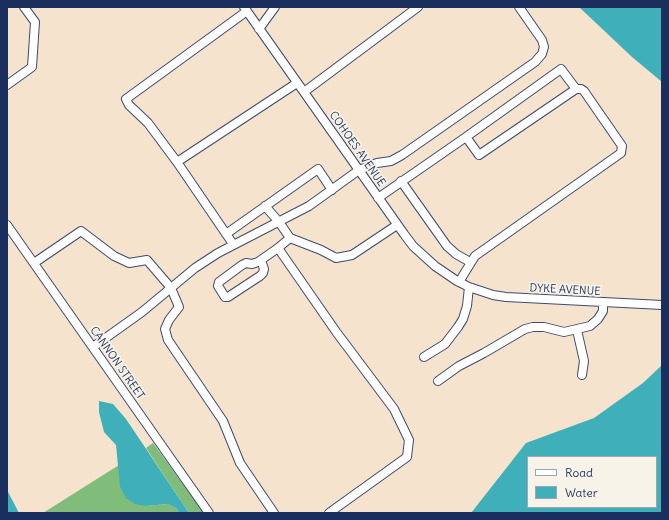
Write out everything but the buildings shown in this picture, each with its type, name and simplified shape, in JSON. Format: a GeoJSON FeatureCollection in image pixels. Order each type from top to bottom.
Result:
{"type":"FeatureCollection","features":[{"type":"Feature","properties":{"kind":"street"},"geometry":{"type":"LineString","coordinates":[[7,85],[32,67],[35,22],[24,7]]}},
{"type":"Feature","properties":{"kind":"street"},"geometry":{"type":"LineString","coordinates":[[259,29],[276,7]]}},
{"type":"Feature","properties":{"kind":"street"},"geometry":{"type":"LineString","coordinates":[[304,92],[418,7]]}},
{"type":"Feature","properties":{"kind":"street"},"geometry":{"type":"LineString","coordinates":[[93,347],[142,312],[207,260],[233,244],[309,206],[359,170],[377,163],[391,161],[402,155],[535,62],[542,54],[544,47],[542,40],[519,7]]}},
{"type":"Feature","properties":{"kind":"street"},"geometry":{"type":"LineString","coordinates":[[233,244],[177,162],[148,123],[128,105],[126,98],[245,9]]}},
{"type":"Feature","properties":{"kind":"street","name":"COHOES AVENUE"},"geometry":{"type":"LineString","coordinates":[[245,9],[413,246],[440,270],[470,287]]}},
{"type":"Feature","properties":{"kind":"street"},"geometry":{"type":"LineString","coordinates":[[378,198],[561,69],[576,89]]}},
{"type":"Feature","properties":{"kind":"street"},"geometry":{"type":"LineString","coordinates":[[177,162],[297,83]]}},
{"type":"Feature","properties":{"kind":"street"},"geometry":{"type":"LineString","coordinates":[[459,282],[475,256],[494,241],[621,153],[622,146],[584,91],[580,89],[576,89],[479,155],[466,137]]}},
{"type":"Feature","properties":{"kind":"street"},"geometry":{"type":"LineString","coordinates":[[226,234],[318,169],[332,190]]}},
{"type":"Feature","properties":{"kind":"street"},"geometry":{"type":"LineString","coordinates":[[401,182],[447,246],[456,254],[470,262]]}},
{"type":"Feature","properties":{"kind":"street"},"geometry":{"type":"LineString","coordinates":[[265,206],[290,238],[321,250],[336,258],[352,255],[397,225]]}},
{"type":"Feature","properties":{"kind":"street","name":"CANNON STREET"},"geometry":{"type":"LineString","coordinates":[[7,225],[209,513]]}},
{"type":"Feature","properties":{"kind":"street"},"geometry":{"type":"LineString","coordinates":[[34,263],[81,231],[114,256],[129,263],[147,260],[171,288],[180,307],[169,320],[165,329],[168,340],[223,421],[240,463],[274,513]]}},
{"type":"Feature","properties":{"kind":"street"},"geometry":{"type":"LineString","coordinates":[[261,260],[264,269],[263,273],[228,297],[225,297],[218,286],[219,282],[242,265],[246,263],[252,264],[261,260],[290,238]]}},
{"type":"Feature","properties":{"kind":"street"},"geometry":{"type":"LineString","coordinates":[[278,248],[337,333],[394,409],[409,440],[407,457],[329,513]]}},
{"type":"Feature","properties":{"kind":"street"},"geometry":{"type":"LineString","coordinates":[[424,358],[445,344],[458,327],[463,319],[470,287]]}},
{"type":"Feature","properties":{"kind":"street","name":"DYKE AVENUE"},"geometry":{"type":"LineString","coordinates":[[470,287],[493,295],[506,297],[662,305]]}},
{"type":"Feature","properties":{"kind":"street"},"geometry":{"type":"LineString","coordinates":[[438,381],[459,366],[525,329],[539,327],[564,332],[590,326],[598,319],[603,311],[603,302]]}},
{"type":"Feature","properties":{"kind":"street"},"geometry":{"type":"LineString","coordinates":[[576,330],[584,361],[582,375]]}},
{"type":"Feature","properties":{"kind":"green space"},"geometry":{"type":"Polygon","coordinates":[[[153,443],[204,513],[189,513],[146,448],[153,443]]]}},
{"type":"Feature","properties":{"kind":"green space"},"geometry":{"type":"Polygon","coordinates":[[[119,465],[120,470],[146,506],[168,504],[176,508],[179,513],[43,513],[119,465]]]}},
{"type":"Feature","properties":{"kind":"water"},"geometry":{"type":"Polygon","coordinates":[[[579,7],[662,7],[662,82],[632,57],[579,7]]]}},
{"type":"Feature","properties":{"kind":"water"},"geometry":{"type":"Polygon","coordinates":[[[662,365],[662,513],[471,513],[526,443],[594,418],[643,383],[662,365]]]}},
{"type":"Feature","properties":{"kind":"water"},"geometry":{"type":"Polygon","coordinates":[[[99,401],[113,404],[126,419],[189,513],[179,513],[176,508],[168,504],[146,506],[135,504],[126,498],[120,487],[116,445],[104,432],[99,412],[99,401]]]}},
{"type":"Feature","properties":{"kind":"water"},"geometry":{"type":"Polygon","coordinates":[[[7,490],[19,513],[7,513],[7,490]]]}}]}
